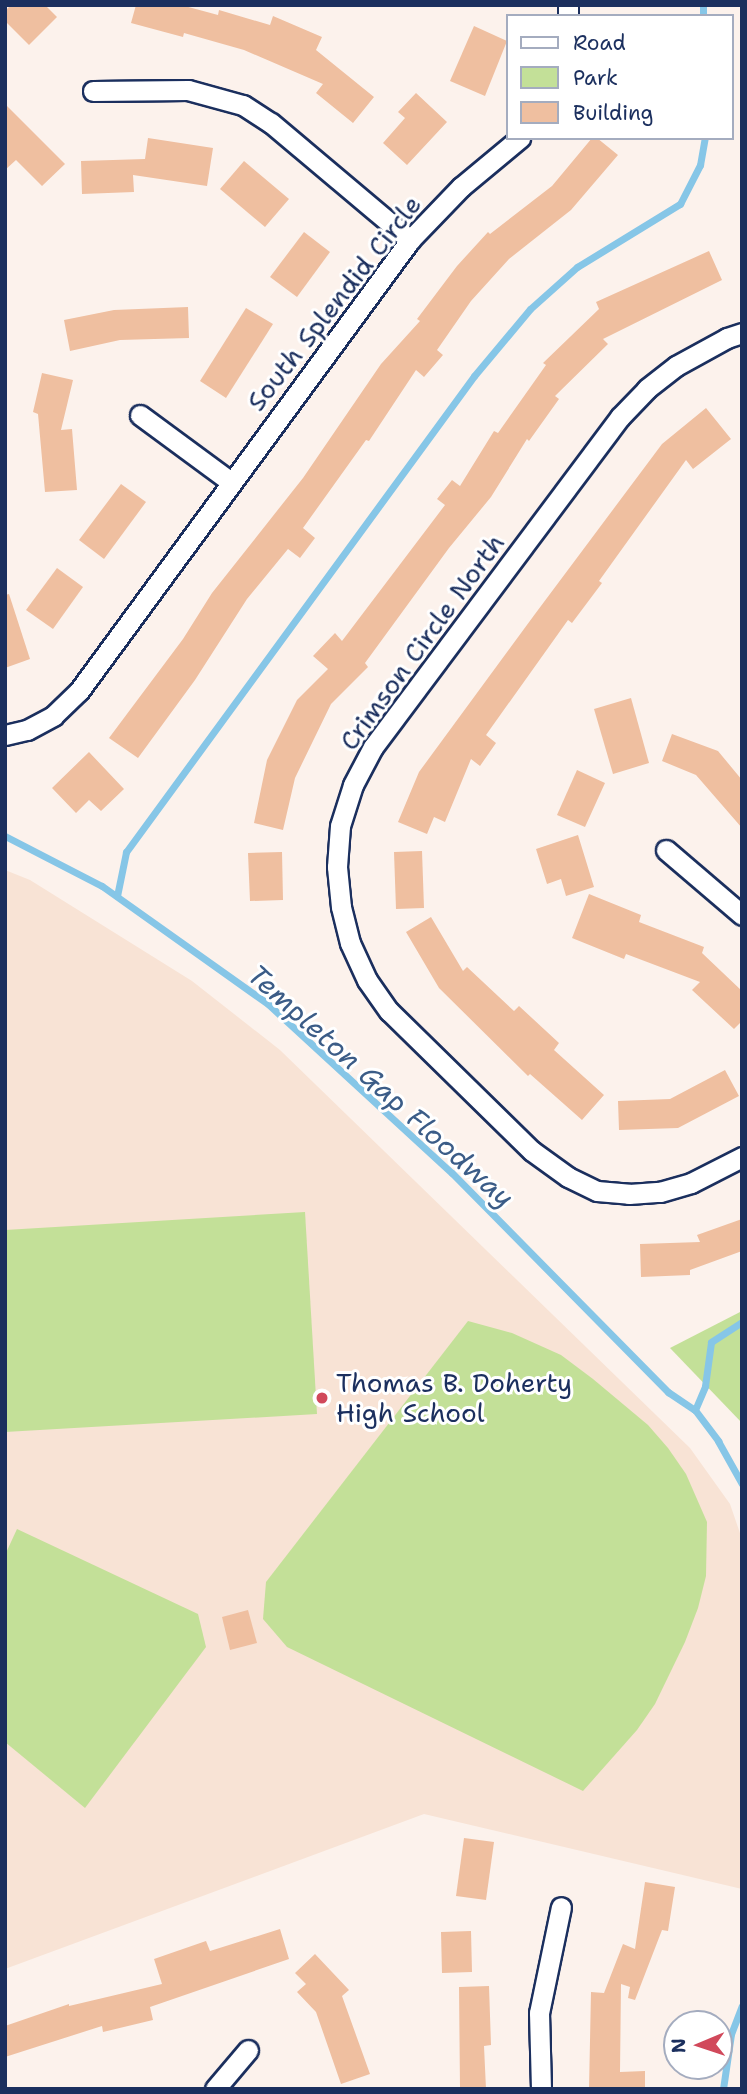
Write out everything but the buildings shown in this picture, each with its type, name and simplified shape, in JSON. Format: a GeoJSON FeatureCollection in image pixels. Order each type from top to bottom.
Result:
{"type":"FeatureCollection","features":[{"type":"Feature","properties":{"kind":"street"},"geometry":{"type":"LineString","coordinates":[[93,91],[188,90],[243,105],[271,122],[410,240]]}},
{"type":"Feature","properties":{"kind":"street","name":"South Splendid Circle"},"geometry":{"type":"LineString","coordinates":[[5,735],[27,730],[53,716],[79,691],[410,240],[461,187],[518,140]]}},
{"type":"Feature","properties":{"kind":"street","name":"Crimson Circle North"},"geometry":{"type":"LineString","coordinates":[[742,333],[727,338],[676,366],[647,389],[620,417],[373,747],[353,785],[340,826],[337,867],[341,907],[350,943],[367,980],[388,1011],[533,1151],[568,1177],[597,1191],[629,1194],[660,1192],[691,1183],[742,1157]]}},
{"type":"Feature","properties":{"kind":"street"},"geometry":{"type":"LineString","coordinates":[[140,415],[231,482]]}},
{"type":"Feature","properties":{"kind":"street"},"geometry":{"type":"LineString","coordinates":[[666,850],[742,915]]}},
{"type":"Feature","properties":{"kind":"street"},"geometry":{"type":"LineString","coordinates":[[541,2089],[539,2013],[561,1907]]}},
{"type":"Feature","properties":{"kind":"street"},"geometry":{"type":"LineString","coordinates":[[215,2089],[248,2050]]}},
{"type":"Feature","properties":{"kind":"shaded area","name":"Thomas B. Doherty High School"},"geometry":{"type":"Polygon","coordinates":[[[5,870],[30,880],[192,981],[280,1050],[690,1448],[730,1504],[742,1539],[742,1889],[424,1814],[5,1969],[5,870]]]}},
{"type":"Feature","properties":{"kind":"green space"},"geometry":{"type":"Polygon","coordinates":[[[305,1212],[317,1414],[5,1432],[5,1230],[305,1212]]]}},
{"type":"Feature","properties":{"kind":"green space"},"geometry":{"type":"Polygon","coordinates":[[[742,1311],[742,1423],[670,1348],[742,1311]]]}},
{"type":"Feature","properties":{"kind":"green space"},"geometry":{"type":"Polygon","coordinates":[[[468,1321],[512,1333],[561,1355],[648,1425],[686,1474],[707,1522],[706,1576],[685,1642],[655,1704],[637,1730],[583,1791],[287,1647],[263,1619],[266,1582],[468,1321]]]}},
{"type":"Feature","properties":{"kind":"green space"},"geometry":{"type":"Polygon","coordinates":[[[17,1529],[198,1614],[206,1647],[85,1808],[5,1742],[5,1555],[17,1529]]]}},
{"type":"Feature","properties":{"kind":"waterway"},"geometry":{"type":"LineString","coordinates":[[703,5],[703,14]]}},
{"type":"Feature","properties":{"kind":"waterway"},"geometry":{"type":"LineString","coordinates":[[117,896],[126,852],[474,376],[530,309],[577,267],[680,204],[700,165],[705,140]]}},
{"type":"Feature","properties":{"kind":"waterway","name":"Templeton Gap Floodway"},"geometry":{"type":"LineString","coordinates":[[5,836],[102,886],[268,1004],[452,1173],[668,1392],[695,1410],[718,1441],[742,1484]]}},
{"type":"Feature","properties":{"kind":"waterway","name":"Templeton Gap Floodway"},"geometry":{"type":"LineString","coordinates":[[695,1410],[705,1386],[711,1342],[742,1322]]}},
{"type":"Feature","properties":{"kind":"waterway","name":"Templeton Gap Floodway"},"geometry":{"type":"LineString","coordinates":[[723,2089],[731,2034],[742,2006]]}},
{"type":"Feature","properties":{"kind":"place","name":"Thomas B. Doherty High School"},"geometry":{"type":"Point","coordinates":[322,1398]}}]}
